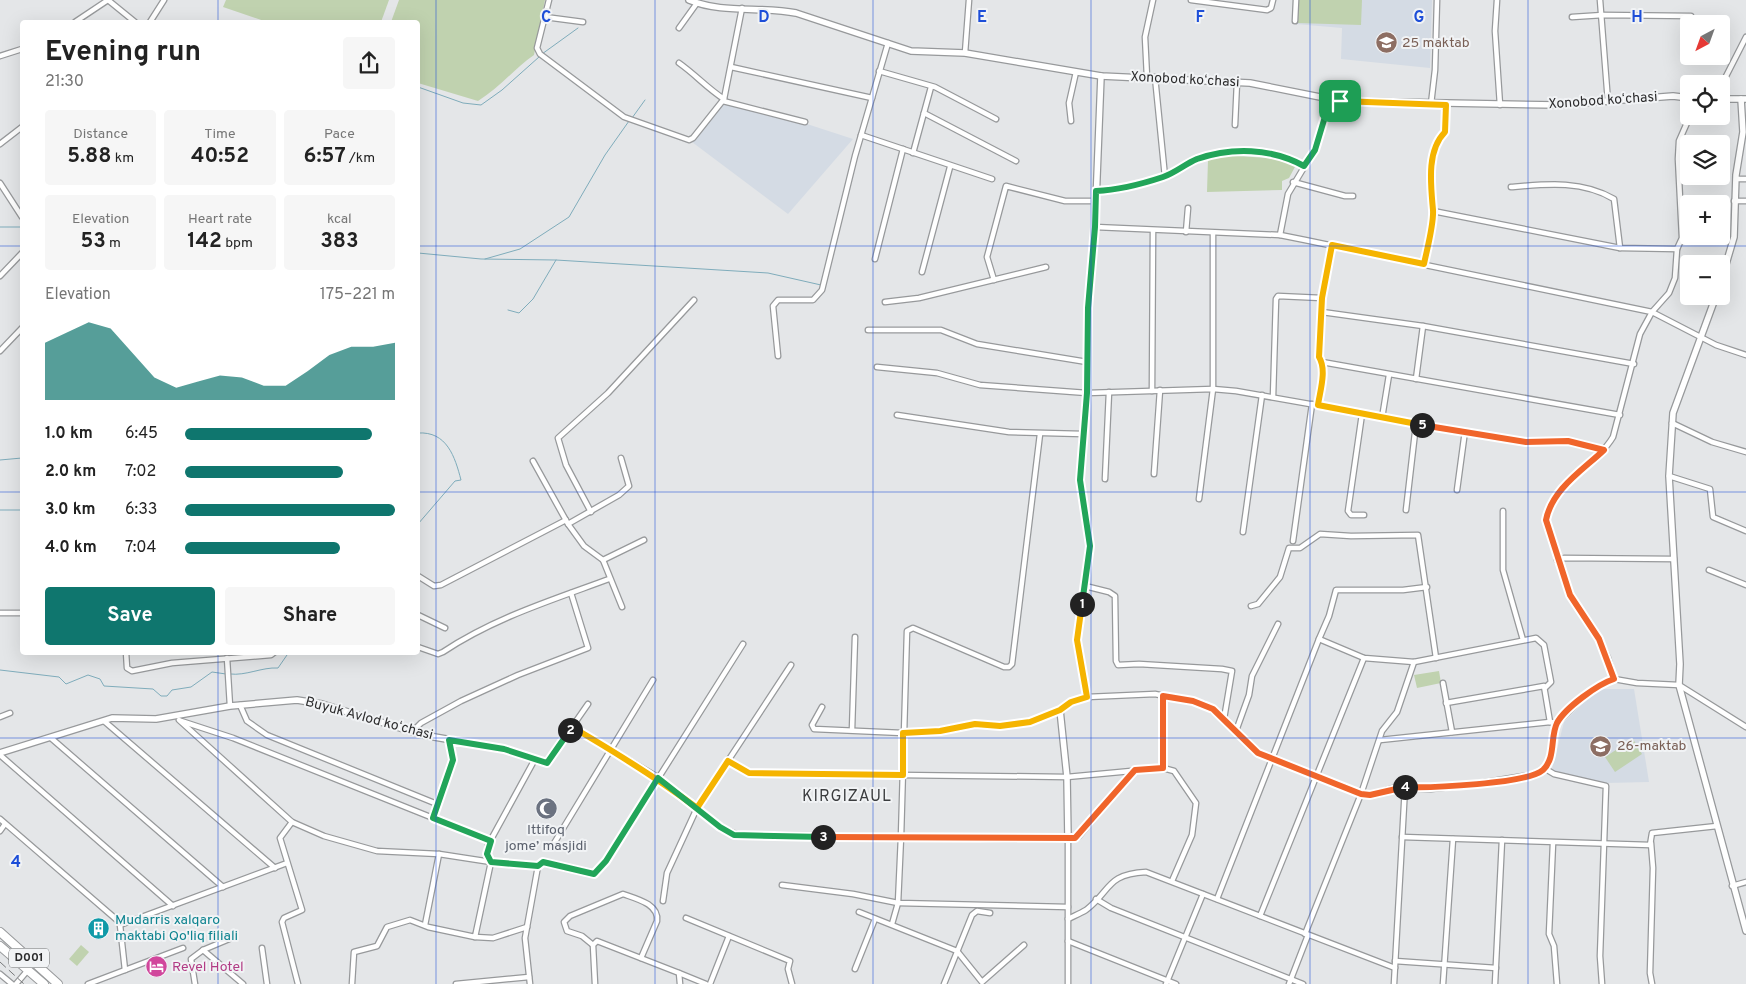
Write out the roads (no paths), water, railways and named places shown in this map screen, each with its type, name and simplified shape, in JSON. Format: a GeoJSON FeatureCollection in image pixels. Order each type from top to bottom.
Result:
{"type":"FeatureCollection","features":[{"type":"Feature","properties":{"kind":"highway","name":"D001"},"geometry":{"type":"LineString","coordinates":[[0,932],[58,984]]}},
{"type":"Feature","properties":{"kind":"highway","name":"D001"},"geometry":{"type":"LineString","coordinates":[[0,946],[44,984]]}},
{"type":"Feature","properties":{"kind":"street"},"geometry":{"type":"LineString","coordinates":[[78,20],[108,0],[133,20]]}},
{"type":"Feature","properties":{"kind":"street"},"geometry":{"type":"LineString","coordinates":[[151,20],[164,0]]}},
{"type":"Feature","properties":{"kind":"street"},"geometry":{"type":"LineString","coordinates":[[549,0],[537,48],[540,54],[631,120],[689,140],[693,138],[723,100],[742,8]]}},
{"type":"Feature","properties":{"kind":"street","name":"Xonobod koʻchasi"},"geometry":{"type":"LineString","coordinates":[[689,0],[714,7],[796,13],[916,51],[965,53],[1101,76],[1237,82],[1330,100],[1446,105],[1558,105],[1680,97]]}},
{"type":"Feature","properties":{"kind":"street"},"geometry":{"type":"LineString","coordinates":[[965,53],[969,0]]}},
{"type":"Feature","properties":{"kind":"street"},"geometry":{"type":"LineString","coordinates":[[1147,77],[1145,37],[1153,0]]}},
{"type":"Feature","properties":{"kind":"street"},"geometry":{"type":"LineString","coordinates":[[1191,0],[1222,2],[1267,10],[1271,8],[1273,0]]}},
{"type":"Feature","properties":{"kind":"street"},"geometry":{"type":"LineString","coordinates":[[1295,21],[1296,0]]}},
{"type":"Feature","properties":{"kind":"street"},"geometry":{"type":"LineString","coordinates":[[1431,104],[1435,70],[1437,0]]}},
{"type":"Feature","properties":{"kind":"street"},"geometry":{"type":"LineString","coordinates":[[1497,0],[1494,32],[1500,105]]}},
{"type":"Feature","properties":{"kind":"street"},"geometry":{"type":"LineString","coordinates":[[1600,0],[1603,15],[1608,102]]}},
{"type":"Feature","properties":{"kind":"street"},"geometry":{"type":"LineString","coordinates":[[679,28],[697,3]]}},
{"type":"Feature","properties":{"kind":"street"},"geometry":{"type":"LineString","coordinates":[[1572,17],[1603,15],[1680,16]]}},
{"type":"Feature","properties":{"kind":"street"},"geometry":{"type":"LineString","coordinates":[[545,17],[583,22]]}},
{"type":"Feature","properties":{"kind":"street"},"geometry":{"type":"LineString","coordinates":[[1727,75],[1746,37]]}},
{"type":"Feature","properties":{"kind":"street"},"geometry":{"type":"LineString","coordinates":[[778,356],[773,306],[778,300],[813,300],[822,290],[861,136],[888,43]]}},
{"type":"Feature","properties":{"kind":"street"},"geometry":{"type":"LineString","coordinates":[[0,56],[20,50]]}},
{"type":"Feature","properties":{"kind":"street"},"geometry":{"type":"LineString","coordinates":[[679,63],[698,76],[704,86],[723,100],[805,122]]}},
{"type":"Feature","properties":{"kind":"street"},"geometry":{"type":"LineString","coordinates":[[731,67],[872,98]]}},
{"type":"Feature","properties":{"kind":"street"},"geometry":{"type":"LineString","coordinates":[[879,70],[952,94],[996,119]]}},
{"type":"Feature","properties":{"kind":"street"},"geometry":{"type":"LineString","coordinates":[[1071,121],[1069,102],[1076,72]]}},
{"type":"Feature","properties":{"kind":"street"},"geometry":{"type":"LineString","coordinates":[[1087,697],[1077,640],[1090,546],[1080,480],[1087,393],[1088,308],[1095,227],[1101,76]]}},
{"type":"Feature","properties":{"kind":"street"},"geometry":{"type":"LineString","coordinates":[[1154,78],[1165,177]]}},
{"type":"Feature","properties":{"kind":"street"},"geometry":{"type":"LineString","coordinates":[[1235,125],[1237,82]]}},
{"type":"Feature","properties":{"kind":"street"},"geometry":{"type":"LineString","coordinates":[[913,153],[931,88]]}},
{"type":"Feature","properties":{"kind":"street"},"geometry":{"type":"LineString","coordinates":[[1729,255],[1734,237],[1734,201],[1742,132],[1743,99],[1730,100]]}},
{"type":"Feature","properties":{"kind":"street"},"geometry":{"type":"LineString","coordinates":[[1280,235],[1288,194],[1293,182],[1315,150],[1330,100]]}},
{"type":"Feature","properties":{"kind":"street"},"geometry":{"type":"LineString","coordinates":[[1424,264],[1433,210],[1430,200],[1432,165],[1440,138],[1445,132],[1446,105]]}},
{"type":"Feature","properties":{"kind":"street"},"geometry":{"type":"LineString","coordinates":[[924,113],[1016,160]]}},
{"type":"Feature","properties":{"kind":"street"},"geometry":{"type":"LineString","coordinates":[[1614,679],[1604,648],[1570,595],[1546,524],[1548,513],[1559,493],[1577,473],[1604,450],[1612,437],[1634,364],[1640,334],[1652,312],[1669,293],[1675,278],[1677,248],[1682,238],[1678,159],[1679,141],[1686,125]]}},
{"type":"Feature","properties":{"kind":"street"},"geometry":{"type":"LineString","coordinates":[[0,144],[20,129]]}},
{"type":"Feature","properties":{"kind":"street"},"geometry":{"type":"LineString","coordinates":[[861,136],[992,180]]}},
{"type":"Feature","properties":{"kind":"street"},"geometry":{"type":"LineString","coordinates":[[874,259],[903,149]]}},
{"type":"Feature","properties":{"kind":"street"},"geometry":{"type":"LineString","coordinates":[[1096,191],[1112,190],[1165,177],[1196,160],[1229,150],[1282,156],[1304,166]]}},
{"type":"Feature","properties":{"kind":"street"},"geometry":{"type":"LineString","coordinates":[[922,272],[950,167]]}},
{"type":"Feature","properties":{"kind":"street"},"geometry":{"type":"LineString","coordinates":[[1736,179],[1746,180]]}},
{"type":"Feature","properties":{"kind":"street"},"geometry":{"type":"LineString","coordinates":[[1293,182],[1353,196]]}},
{"type":"Feature","properties":{"kind":"street"},"geometry":{"type":"LineString","coordinates":[[0,183],[20,214]]}},
{"type":"Feature","properties":{"kind":"street"},"geometry":{"type":"LineString","coordinates":[[1511,187],[1564,183],[1614,198],[1620,248]]}},
{"type":"Feature","properties":{"kind":"street"},"geometry":{"type":"LineString","coordinates":[[994,280],[987,257],[1006,186],[1065,201],[1095,201]]}},
{"type":"Feature","properties":{"kind":"street"},"geometry":{"type":"LineString","coordinates":[[1734,201],[1746,202]]}},
{"type":"Feature","properties":{"kind":"street"},"geometry":{"type":"LineString","coordinates":[[1186,232],[1188,208]]}},
{"type":"Feature","properties":{"kind":"street"},"geometry":{"type":"LineString","coordinates":[[1433,210],[1620,248],[1677,248]]}},
{"type":"Feature","properties":{"kind":"street"},"geometry":{"type":"LineString","coordinates":[[1095,227],[1280,235],[1332,245],[1652,312],[1703,336],[1716,345],[1746,355]]}},
{"type":"Feature","properties":{"kind":"street"},"geometry":{"type":"LineString","coordinates":[[1152,391],[1154,231]]}},
{"type":"Feature","properties":{"kind":"street"},"geometry":{"type":"LineString","coordinates":[[1199,499],[1213,389],[1213,233]]}},
{"type":"Feature","properties":{"kind":"street"},"geometry":{"type":"LineString","coordinates":[[1318,405],[1322,362],[1319,357],[1322,298],[1332,245]]}},
{"type":"Feature","properties":{"kind":"street"},"geometry":{"type":"LineString","coordinates":[[0,276],[20,255]]}},
{"type":"Feature","properties":{"kind":"street"},"geometry":{"type":"LineString","coordinates":[[885,302],[919,298],[1046,267]]}},
{"type":"Feature","properties":{"kind":"street"},"geometry":{"type":"LineString","coordinates":[[1273,397],[1276,299],[1278,296],[1322,298]]}},
{"type":"Feature","properties":{"kind":"street"},"geometry":{"type":"LineString","coordinates":[[591,512],[566,465],[558,438],[608,393],[694,300]]}},
{"type":"Feature","properties":{"kind":"street"},"geometry":{"type":"LineString","coordinates":[[1713,305],[1673,413],[1672,424],[1669,476],[1680,664],[1679,685],[1732,886],[1746,927]]}},
{"type":"Feature","properties":{"kind":"street"},"geometry":{"type":"LineString","coordinates":[[1322,312],[1423,326],[1634,364]]}},
{"type":"Feature","properties":{"kind":"street"},"geometry":{"type":"LineString","coordinates":[[1416,379],[1423,326]]}},
{"type":"Feature","properties":{"kind":"street"},"geometry":{"type":"LineString","coordinates":[[0,351],[20,330]]}},
{"type":"Feature","properties":{"kind":"street"},"geometry":{"type":"LineString","coordinates":[[868,330],[942,330],[977,344],[1087,362]]}},
{"type":"Feature","properties":{"kind":"street"},"geometry":{"type":"LineString","coordinates":[[1322,362],[1620,415]]}},
{"type":"Feature","properties":{"kind":"street"},"geometry":{"type":"LineString","coordinates":[[877,367],[937,373],[980,385],[1087,393],[1213,389],[1262,395],[1382,418],[1526,442],[1568,441],[1604,450]]}},
{"type":"Feature","properties":{"kind":"street"},"geometry":{"type":"LineString","coordinates":[[1382,418],[1389,374]]}},
{"type":"Feature","properties":{"kind":"street"},"geometry":{"type":"LineString","coordinates":[[1154,474],[1160,390]]}},
{"type":"Feature","properties":{"kind":"street"},"geometry":{"type":"LineString","coordinates":[[1105,479],[1109,392]]}},
{"type":"Feature","properties":{"kind":"street"},"geometry":{"type":"LineString","coordinates":[[1242,532],[1262,395]]}},
{"type":"Feature","properties":{"kind":"street"},"geometry":{"type":"LineString","coordinates":[[1293,541],[1312,404]]}},
{"type":"Feature","properties":{"kind":"street"},"geometry":{"type":"LineString","coordinates":[[1362,414],[1348,513],[1364,515]]}},
{"type":"Feature","properties":{"kind":"street"},"geometry":{"type":"LineString","coordinates":[[897,416],[1040,434],[1083,434]]}},
{"type":"Feature","properties":{"kind":"street"},"geometry":{"type":"LineString","coordinates":[[1406,510],[1416,424]]}},
{"type":"Feature","properties":{"kind":"street"},"geometry":{"type":"LineString","coordinates":[[1672,424],[1712,442],[1746,452]]}},
{"type":"Feature","properties":{"kind":"street"},"geometry":{"type":"LineString","coordinates":[[1457,490],[1465,431]]}},
{"type":"Feature","properties":{"kind":"street"},"geometry":{"type":"LineString","coordinates":[[892,924],[898,903],[908,630],[913,628],[1004,667],[1009,667],[1012,664],[1040,434]]}},
{"type":"Feature","properties":{"kind":"street"},"geometry":{"type":"LineString","coordinates":[[420,577],[434,586],[441,585],[551,527],[591,512],[619,495],[629,486],[621,458]]}},
{"type":"Feature","properties":{"kind":"street"},"geometry":{"type":"LineString","coordinates":[[534,460],[567,522],[584,546],[603,560],[609,579],[622,607]]}},
{"type":"Feature","properties":{"kind":"street"},"geometry":{"type":"LineString","coordinates":[[1669,476],[1710,489],[1712,517],[1746,532]]}},
{"type":"Feature","properties":{"kind":"street"},"geometry":{"type":"LineString","coordinates":[[1503,511],[1503,570],[1523,640]]}},
{"type":"Feature","properties":{"kind":"street"},"geometry":{"type":"LineString","coordinates":[[1251,606],[1256,606],[1280,577],[1289,548],[1300,548],[1320,534],[1351,536],[1418,534],[1436,658]]}},
{"type":"Feature","properties":{"kind":"street"},"geometry":{"type":"LineString","coordinates":[[603,560],[644,540]]}},
{"type":"Feature","properties":{"kind":"street"},"geometry":{"type":"LineString","coordinates":[[1558,560],[1564,558],[1674,558]]}},
{"type":"Feature","properties":{"kind":"street"},"geometry":{"type":"LineString","coordinates":[[1709,570],[1746,585]]}},
{"type":"Feature","properties":{"kind":"street"},"geometry":{"type":"LineString","coordinates":[[420,648],[438,654],[472,633],[530,607],[609,579]]}},
{"type":"Feature","properties":{"kind":"street"},"geometry":{"type":"LineString","coordinates":[[1085,586],[1109,592],[1115,596],[1116,661],[1118,665],[1222,668],[1232,671],[1224,719]]}},
{"type":"Feature","properties":{"kind":"street"},"geometry":{"type":"LineString","coordinates":[[1217,899],[1329,616],[1336,590],[1404,590],[1426,587]]}},
{"type":"Feature","properties":{"kind":"street"},"geometry":{"type":"LineString","coordinates":[[412,732],[420,723],[461,701],[588,648],[571,593]]}},
{"type":"Feature","properties":{"kind":"street"},"geometry":{"type":"LineString","coordinates":[[0,613],[20,613]]}},
{"type":"Feature","properties":{"kind":"street"},"geometry":{"type":"LineString","coordinates":[[420,617],[445,628]]}},
{"type":"Feature","properties":{"kind":"street"},"geometry":{"type":"LineString","coordinates":[[1236,731],[1249,695],[1252,676],[1278,624]]}},
{"type":"Feature","properties":{"kind":"street"},"geometry":{"type":"LineString","coordinates":[[852,730],[854,637]]}},
{"type":"Feature","properties":{"kind":"street"},"geometry":{"type":"LineString","coordinates":[[1319,639],[1364,658],[1414,662],[1536,638],[1544,645],[1551,682],[1546,688],[1550,722]]}},
{"type":"Feature","properties":{"kind":"street"},"geometry":{"type":"LineString","coordinates":[[530,984],[525,938],[538,866],[543,862],[594,874],[601,870],[743,644]]}},
{"type":"Feature","properties":{"kind":"street"},"geometry":{"type":"LineString","coordinates":[[126,655],[127,668],[132,671],[172,663],[272,655]]}},
{"type":"Feature","properties":{"kind":"street"},"geometry":{"type":"LineString","coordinates":[[227,658],[230,706]]}},
{"type":"Feature","properties":{"kind":"street"},"geometry":{"type":"LineString","coordinates":[[1260,916],[1364,658]]}},
{"type":"Feature","properties":{"kind":"street"},"geometry":{"type":"LineString","coordinates":[[1290,982],[1361,794],[1384,726],[1397,712],[1414,662]]}},
{"type":"Feature","properties":{"kind":"street"},"geometry":{"type":"LineString","coordinates":[[663,901],[667,873],[697,808],[791,665]]}},
{"type":"Feature","properties":{"kind":"street"},"geometry":{"type":"LineString","coordinates":[[822,707],[812,725],[813,728],[903,733],[940,731],[975,724],[1013,725],[1030,722],[1060,710],[1071,702],[1100,695],[1163,696],[1204,704],[1224,719],[1254,751],[1316,777],[1361,794],[1370,795],[1405,787],[1431,788],[1468,785],[1536,774],[1544,768],[1549,760],[1557,723],[1579,701],[1604,683],[1614,679],[1638,683],[1679,685],[1746,727]]}},
{"type":"Feature","properties":{"kind":"street"},"geometry":{"type":"LineString","coordinates":[[553,845],[653,680]]}},
{"type":"Feature","properties":{"kind":"street"},"geometry":{"type":"LineString","coordinates":[[1444,683],[1452,732]]}},
{"type":"Feature","properties":{"kind":"street"},"geometry":{"type":"LineString","coordinates":[[1446,703],[1540,686],[1546,688]]}},
{"type":"Feature","properties":{"kind":"street"},"geometry":{"type":"LineString","coordinates":[[1163,696],[1163,768]]}},
{"type":"Feature","properties":{"kind":"street","name":"Buyuk Avlod koʻchasi"},"geometry":{"type":"LineString","coordinates":[[0,754],[112,718],[176,718],[230,706],[289,700],[314,702],[412,732],[504,749],[535,759]]}},
{"type":"Feature","properties":{"kind":"street"},"geometry":{"type":"LineString","coordinates":[[475,937],[491,862],[487,854],[491,841],[535,759],[547,763],[588,704]]}},
{"type":"Feature","properties":{"kind":"street"},"geometry":{"type":"LineString","coordinates":[[240,705],[247,721],[267,735],[437,804]]}},
{"type":"Feature","properties":{"kind":"street"},"geometry":{"type":"LineString","coordinates":[[1060,710],[1067,777],[1068,984]]}},
{"type":"Feature","properties":{"kind":"street"},"geometry":{"type":"LineString","coordinates":[[0,717],[10,713]]}},
{"type":"Feature","properties":{"kind":"street"},"geometry":{"type":"LineString","coordinates":[[176,718],[292,822],[324,836],[377,850],[439,854],[491,862],[538,866]]}},
{"type":"Feature","properties":{"kind":"street"},"geometry":{"type":"LineString","coordinates":[[176,718],[233,738],[491,841]]}},
{"type":"Feature","properties":{"kind":"street"},"geometry":{"type":"LineString","coordinates":[[104,721],[275,868]]}},
{"type":"Feature","properties":{"kind":"street"},"geometry":{"type":"LineString","coordinates":[[1380,740],[1550,722],[1557,723]]}},
{"type":"Feature","properties":{"kind":"street"},"geometry":{"type":"LineString","coordinates":[[572,727],[658,778],[724,829],[737,836],[1068,839],[1077,837],[1135,770]]}},
{"type":"Feature","properties":{"kind":"street"},"geometry":{"type":"LineString","coordinates":[[51,738],[224,887]]}},
{"type":"Feature","properties":{"kind":"street"},"geometry":{"type":"LineString","coordinates":[[433,818],[453,760],[449,740]]}},
{"type":"Feature","properties":{"kind":"street"},"geometry":{"type":"LineString","coordinates":[[0,754],[173,906]]}},
{"type":"Feature","properties":{"kind":"street"},"geometry":{"type":"LineString","coordinates":[[728,761],[749,773],[1067,777],[1163,768],[1174,771],[1196,803],[1192,835],[1172,881]]}},
{"type":"Feature","properties":{"kind":"street"},"geometry":{"type":"LineString","coordinates":[[1544,768],[1554,774],[1606,786],[1600,956],[1602,984]]}},
{"type":"Feature","properties":{"kind":"street"},"geometry":{"type":"LineString","coordinates":[[1394,984],[1405,787]]}},
{"type":"Feature","properties":{"kind":"street"},"geometry":{"type":"LineString","coordinates":[[0,819],[117,920],[120,925],[125,970]]}},
{"type":"Feature","properties":{"kind":"street"},"geometry":{"type":"LineString","coordinates":[[292,822],[280,838],[302,907],[300,912],[286,917],[282,922],[298,984]]}},
{"type":"Feature","properties":{"kind":"street"},"geometry":{"type":"LineString","coordinates":[[0,830],[6,824]]}},
{"type":"Feature","properties":{"kind":"street"},"geometry":{"type":"LineString","coordinates":[[1402,837],[1650,845],[1652,833],[1717,826]]}},
{"type":"Feature","properties":{"kind":"street"},"geometry":{"type":"LineString","coordinates":[[1444,984],[1453,839]]}},
{"type":"Feature","properties":{"kind":"street"},"geometry":{"type":"LineString","coordinates":[[1495,984],[1502,840]]}},
{"type":"Feature","properties":{"kind":"street"},"geometry":{"type":"LineString","coordinates":[[1650,840],[1653,868],[1650,973],[1652,984]]}},
{"type":"Feature","properties":{"kind":"street"},"geometry":{"type":"LineString","coordinates":[[1553,843],[1549,934],[1554,946],[1557,984]]}},
{"type":"Feature","properties":{"kind":"street"},"geometry":{"type":"LineString","coordinates":[[425,925],[439,854]]}},
{"type":"Feature","properties":{"kind":"street"},"geometry":{"type":"LineString","coordinates":[[120,925],[287,863]]}},
{"type":"Feature","properties":{"kind":"street"},"geometry":{"type":"LineString","coordinates":[[1068,919],[1086,910],[1113,881],[1137,872],[1146,872],[1395,968]]}},
{"type":"Feature","properties":{"kind":"street"},"geometry":{"type":"LineString","coordinates":[[1732,886],[1746,882]]}},
{"type":"Feature","properties":{"kind":"street"},"geometry":{"type":"LineString","coordinates":[[782,885],[826,890],[898,903],[1068,907]]}},
{"type":"Feature","properties":{"kind":"street"},"geometry":{"type":"LineString","coordinates":[[593,945],[582,936],[567,931],[564,922],[570,916],[623,894],[648,904],[655,909],[658,915],[658,921],[640,958]]}},
{"type":"Feature","properties":{"kind":"street"},"geometry":{"type":"LineString","coordinates":[[1167,982],[1202,894]]}},
{"type":"Feature","properties":{"kind":"street"},"geometry":{"type":"LineString","coordinates":[[1096,899],[1290,982],[1303,984]]}},
{"type":"Feature","properties":{"kind":"street"},"geometry":{"type":"LineString","coordinates":[[944,984],[972,915],[977,911],[990,913]]}},
{"type":"Feature","properties":{"kind":"street"},"geometry":{"type":"LineString","coordinates":[[859,912],[957,951],[980,983],[1024,945]]}},
{"type":"Feature","properties":{"kind":"street"},"geometry":{"type":"LineString","coordinates":[[686,918],[790,961],[788,969],[792,984]]}},
{"type":"Feature","properties":{"kind":"street"},"geometry":{"type":"LineString","coordinates":[[855,969],[874,919]]}},
{"type":"Feature","properties":{"kind":"street"},"geometry":{"type":"LineString","coordinates":[[352,984],[354,952],[377,946],[387,927],[410,920],[475,937],[493,938],[527,927]]}},
{"type":"Feature","properties":{"kind":"street"},"geometry":{"type":"LineString","coordinates":[[710,984],[730,936]]}},
{"type":"Feature","properties":{"kind":"street"},"geometry":{"type":"LineString","coordinates":[[195,984],[190,961],[203,950],[234,937]]}},
{"type":"Feature","properties":{"kind":"street"},"geometry":{"type":"LineString","coordinates":[[595,984],[593,945],[595,941],[706,984]]}},
{"type":"Feature","properties":{"kind":"street"},"geometry":{"type":"LineString","coordinates":[[1068,941],[1176,984]]}},
{"type":"Feature","properties":{"kind":"street"},"geometry":{"type":"LineString","coordinates":[[88,984],[183,948]]}},
{"type":"Feature","properties":{"kind":"street"},"geometry":{"type":"LineString","coordinates":[[262,948],[267,984]]}},
{"type":"Feature","properties":{"kind":"street"},"geometry":{"type":"LineString","coordinates":[[203,950],[243,984]]}},
{"type":"Feature","properties":{"kind":"street"},"geometry":{"type":"LineString","coordinates":[[1395,961],[1496,968]]}},
{"type":"Feature","properties":{"kind":"street"},"geometry":{"type":"LineString","coordinates":[[0,974],[14,984],[28,970]]}},
{"type":"Feature","properties":{"kind":"street"},"geometry":{"type":"LineString","coordinates":[[679,973],[680,984]]}},
{"type":"Feature","properties":{"kind":"street"},"geometry":{"type":"LineString","coordinates":[[456,984],[529,977]]}},
{"type":"Feature","properties":{"kind":"waterway"},"geometry":{"type":"LineString","coordinates":[[542,54],[578,28]]}},
{"type":"Feature","properties":{"kind":"waterway"},"geometry":{"type":"LineString","coordinates":[[420,88],[463,103],[481,105],[502,90],[539,57]]}},
{"type":"Feature","properties":{"kind":"waterway"},"geometry":{"type":"LineString","coordinates":[[632,118],[645,100]]}},
{"type":"Feature","properties":{"kind":"waterway"},"geometry":{"type":"LineString","coordinates":[[485,259],[520,249],[569,217],[605,155],[629,121]]}},
{"type":"Feature","properties":{"kind":"waterway"},"geometry":{"type":"LineString","coordinates":[[0,227],[20,227]]}},
{"type":"Feature","properties":{"kind":"waterway"},"geometry":{"type":"LineString","coordinates":[[420,253],[481,259],[556,260],[768,273],[821,285]]}},
{"type":"Feature","properties":{"kind":"waterway"},"geometry":{"type":"LineString","coordinates":[[508,310],[519,313],[533,299],[556,260]]}},
{"type":"Feature","properties":{"kind":"waterway"},"geometry":{"type":"LineString","coordinates":[[420,433],[436,436],[443,441],[452,454],[461,480],[455,481],[420,522]]}},
{"type":"Feature","properties":{"kind":"waterway"},"geometry":{"type":"LineString","coordinates":[[0,460],[20,458]]}},
{"type":"Feature","properties":{"kind":"waterway"},"geometry":{"type":"LineString","coordinates":[[0,510],[20,510]]}},
{"type":"Feature","properties":{"kind":"waterway"},"geometry":{"type":"LineString","coordinates":[[230,674],[278,668],[287,655]]}},
{"type":"Feature","properties":{"kind":"waterway"},"geometry":{"type":"LineString","coordinates":[[0,670],[59,677],[66,684],[88,675],[100,679],[104,686],[153,689],[161,696],[167,696],[172,690],[191,687],[212,672],[226,674]]}},
{"type":"Feature","properties":{"kind":"railway"},"geometry":{"type":"LineString","coordinates":[[0,962],[24,984]]}},
{"type":"Feature","properties":{"kind":"place","name":"25 maktab"},"geometry":{"type":"Point","coordinates":[1386,43]}},
{"type":"Feature","properties":{"kind":"place","name":"26-maktab"},"geometry":{"type":"Point","coordinates":[1601,746]}},
{"type":"Feature","properties":{"kind":"place","name":"Ittifoq jome’ masjidi"},"geometry":{"type":"Point","coordinates":[546,808]}},
{"type":"Feature","properties":{"kind":"place","name":"Mudarris xalqaro maktabi Qo'liq filiali"},"geometry":{"type":"Point","coordinates":[99,928]}},
{"type":"Feature","properties":{"kind":"place","name":"Revel Hotel"},"geometry":{"type":"Point","coordinates":[156,967]}},
{"type":"Feature","properties":{"kind":"district","name":"KIRGIZAUL"},"geometry":{"type":"Point","coordinates":[847,797]}}]}
